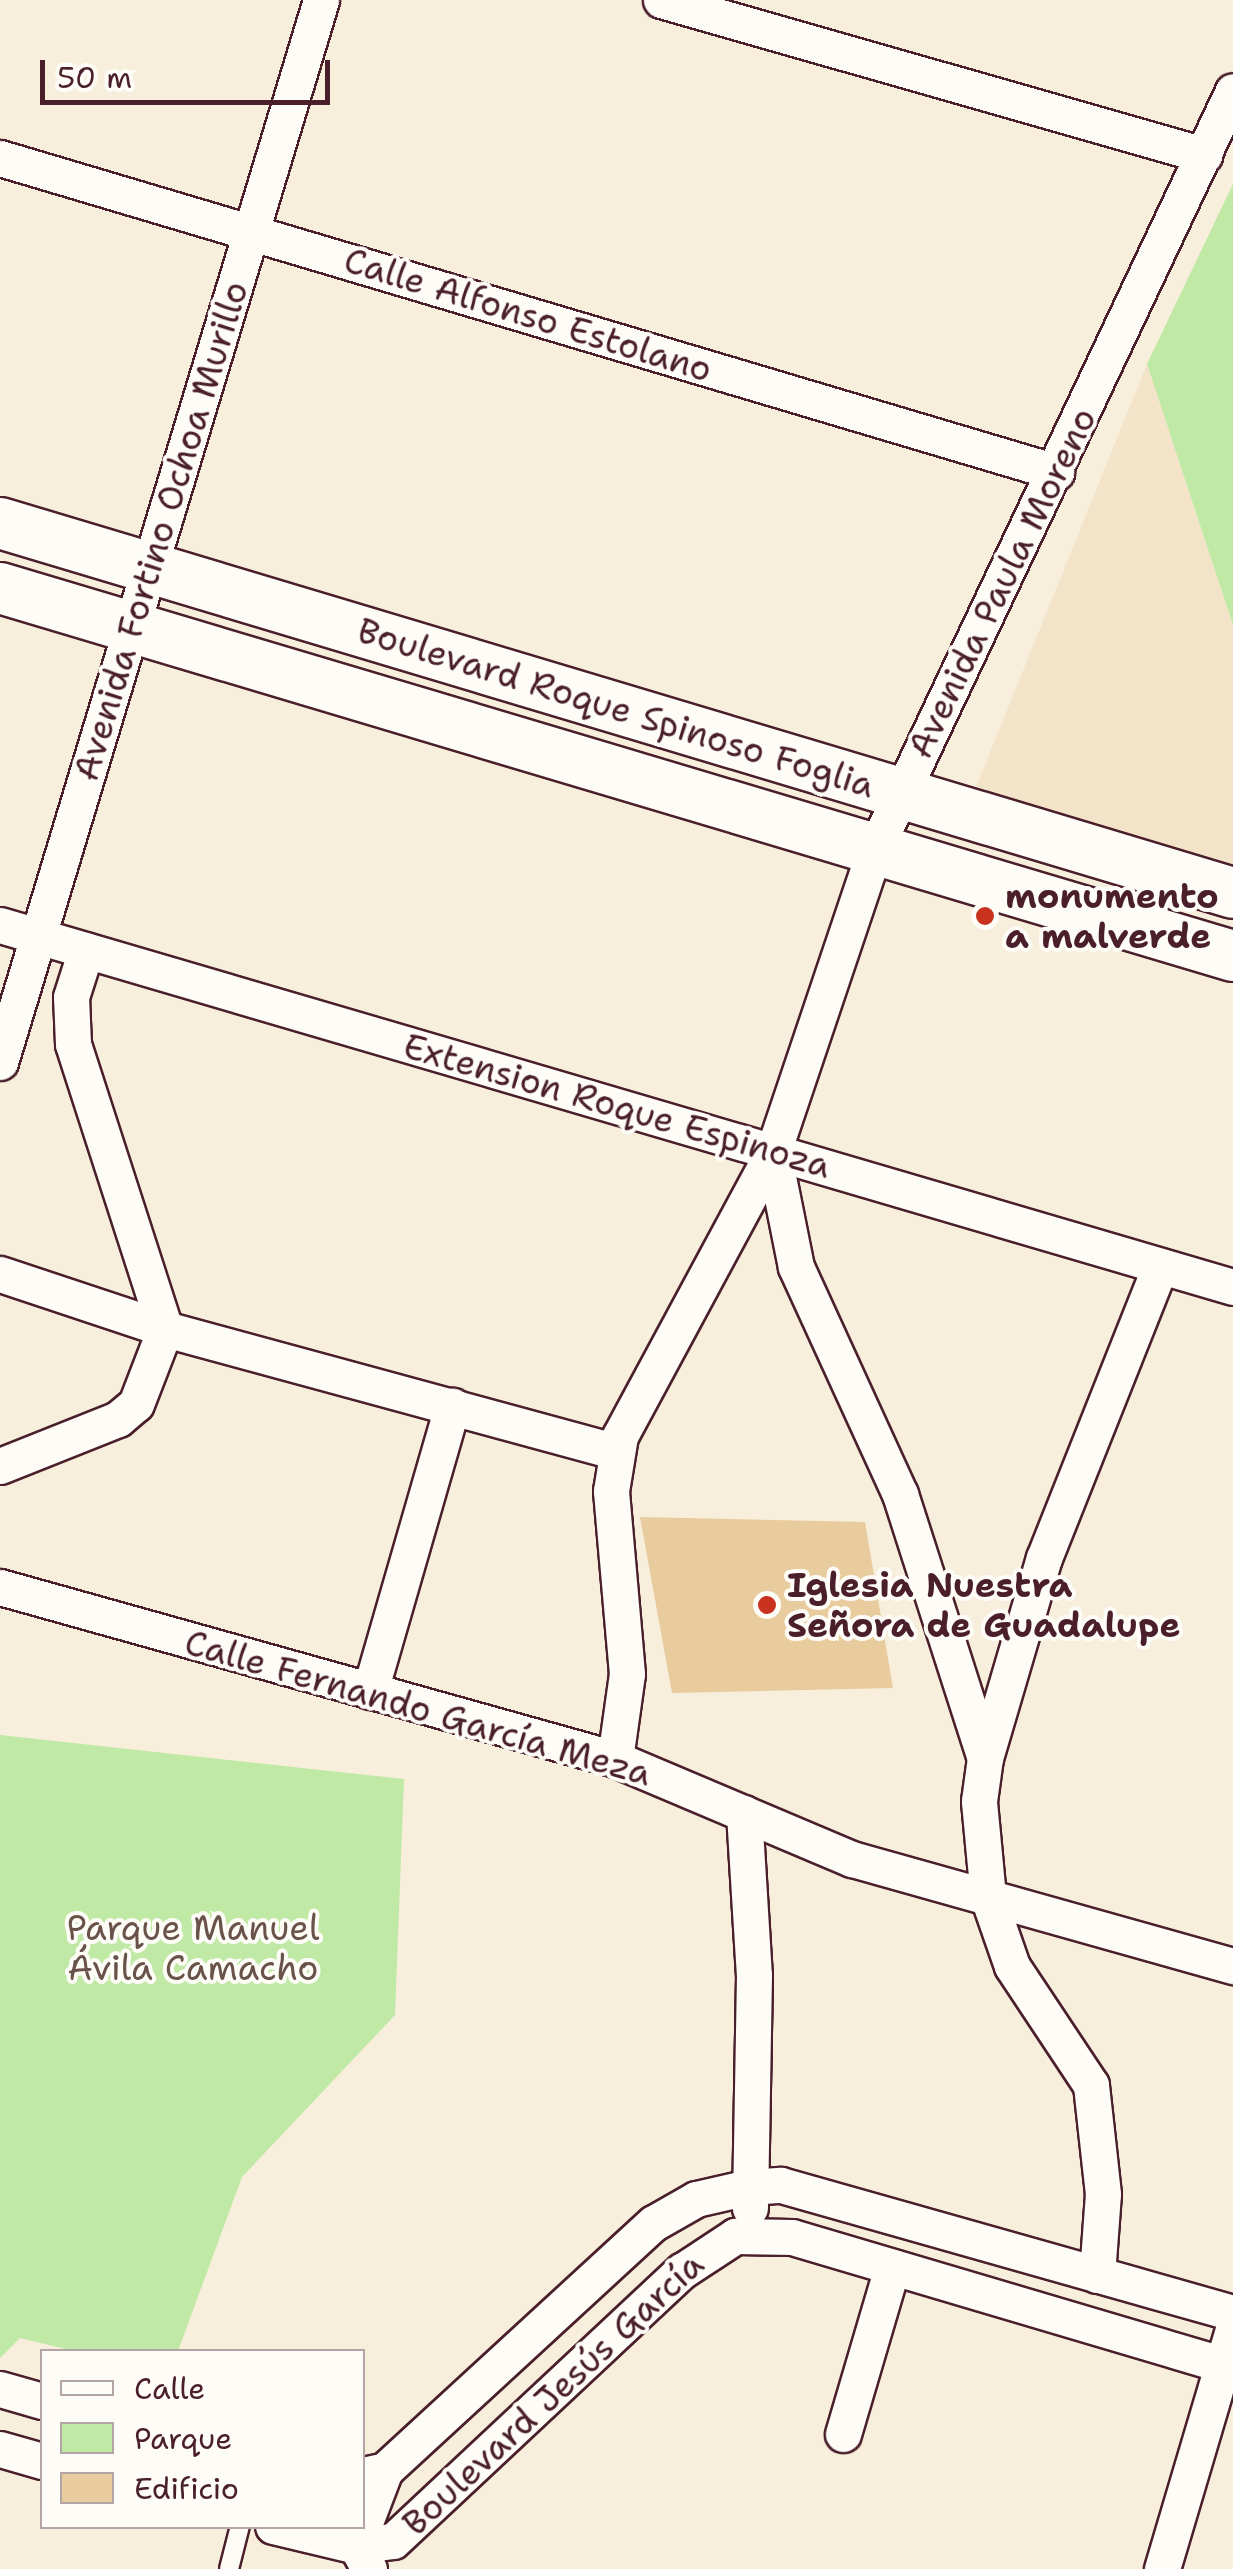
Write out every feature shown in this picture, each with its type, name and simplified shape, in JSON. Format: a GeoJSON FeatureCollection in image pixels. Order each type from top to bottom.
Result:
{"type":"FeatureCollection","features":[{"type":"Feature","properties":{"kind":"street","name":"Avenida Fortino Ochoa Murillo"},"geometry":{"type":"LineString","coordinates":[[0,1062],[321,0]]}},
{"type":"Feature","properties":{"kind":"street"},"geometry":{"type":"LineString","coordinates":[[661,0],[1204,154]]}},
{"type":"Feature","properties":{"kind":"street","name":"Avenida Paula Moreno"},"geometry":{"type":"LineString","coordinates":[[615,1759],[626,1674],[610,1491],[614,1451],[774,1152],[875,849],[1233,91]]}},
{"type":"Feature","properties":{"kind":"street","name":"Calle Alfonso Estolano"},"geometry":{"type":"LineString","coordinates":[[0,158],[1056,472]]}},
{"type":"Feature","properties":{"kind":"street","name":"Boulevard Roque Spinoso Foglia"},"geometry":{"type":"LineString","coordinates":[[0,523],[1233,893]]}},
{"type":"Feature","properties":{"kind":"street","name":"Boulevard Roque Spinoso Foglia"},"geometry":{"type":"LineString","coordinates":[[0,588],[1233,956]]}},
{"type":"Feature","properties":{"kind":"street","name":"Extension Roque Espinoza"},"geometry":{"type":"LineString","coordinates":[[0,925],[1233,1287]]}},
{"type":"Feature","properties":{"kind":"street"},"geometry":{"type":"LineString","coordinates":[[0,1466],[118,1419],[136,1404],[165,1329],[74,1044],[71,998],[86,950]]}},
{"type":"Feature","properties":{"kind":"street"},"geometry":{"type":"LineString","coordinates":[[774,1152],[796,1267],[900,1494],[985,1758]]}},
{"type":"Feature","properties":{"kind":"street"},"geometry":{"type":"LineString","coordinates":[[1097,2275],[1103,2194],[1090,2086],[1012,1966],[988,1897],[979,1802],[985,1758],[1044,1558],[1160,1266]]}},
{"type":"Feature","properties":{"kind":"street"},"geometry":{"type":"LineString","coordinates":[[0,1274],[165,1329],[614,1451]]}},
{"type":"Feature","properties":{"kind":"street"},"geometry":{"type":"LineString","coordinates":[[370,1691],[452,1406]]}},
{"type":"Feature","properties":{"kind":"street","name":"Calle Fernando García Meza"},"geometry":{"type":"LineString","coordinates":[[0,1587],[615,1759],[852,1859],[1233,1966]]}},
{"type":"Feature","properties":{"kind":"street"},"geometry":{"type":"LineString","coordinates":[[744,1813],[754,1975],[748,2187],[752,2234]]}},
{"type":"Feature","properties":{"kind":"street","name":"Boulevard Jesús García"},"geometry":{"type":"LineString","coordinates":[[374,2473],[654,2223],[696,2199],[748,2187],[781,2185],[1233,2313]]}},
{"type":"Feature","properties":{"kind":"street","name":"Boulevard Jesús García"},"geometry":{"type":"LineString","coordinates":[[283,2529],[362,2557],[393,2541],[682,2271],[717,2245],[752,2234],[792,2236],[1228,2366]]}},
{"type":"Feature","properties":{"kind":"street"},"geometry":{"type":"LineString","coordinates":[[843,2434],[892,2267]]}},
{"type":"Feature","properties":{"kind":"street"},"geometry":{"type":"LineString","coordinates":[[1162,2569],[1228,2366],[1233,2330]]}},
{"type":"Feature","properties":{"kind":"street"},"geometry":{"type":"LineString","coordinates":[[0,2389],[40,2400]]}},
{"type":"Feature","properties":{"kind":"street"},"geometry":{"type":"LineString","coordinates":[[0,2449],[40,2460]]}},
{"type":"Feature","properties":{"kind":"street"},"geometry":{"type":"LineString","coordinates":[[362,2557],[374,2473]]}},
{"type":"Feature","properties":{"kind":"lane"},"geometry":{"type":"LineString","coordinates":[[229,2569],[239,2529]]}},
{"type":"Feature","properties":{"kind":"shaded area"},"geometry":{"type":"Polygon","coordinates":[[[1147,364],[1233,625],[1233,870],[976,787],[1147,364]]]}},
{"type":"Feature","properties":{"kind":"green space"},"geometry":{"type":"Polygon","coordinates":[[[1233,184],[1233,625],[1147,364],[1233,184]]]}},
{"type":"Feature","properties":{"kind":"green space","name":"Parque Manuel Ávila Camacho"},"geometry":{"type":"Polygon","coordinates":[[[0,1735],[404,1779],[395,2015],[242,2177],[179,2349],[66,2349],[20,2338],[0,2358],[0,1735]]]}},
{"type":"Feature","properties":{"kind":"building","name":"Iglesia Nuestra Señora de Guadalupe"},"geometry":{"type":"Polygon","coordinates":[[[640,1517],[865,1522],[893,1688],[672,1693],[640,1517]]]}},
{"type":"Feature","properties":{"kind":"place","name":"monumento a malverde"},"geometry":{"type":"Point","coordinates":[985,916]}},
{"type":"Feature","properties":{"kind":"place","name":"Iglesia Nuestra Señora de Guadalupe"},"geometry":{"type":"Point","coordinates":[767,1605]}}]}
